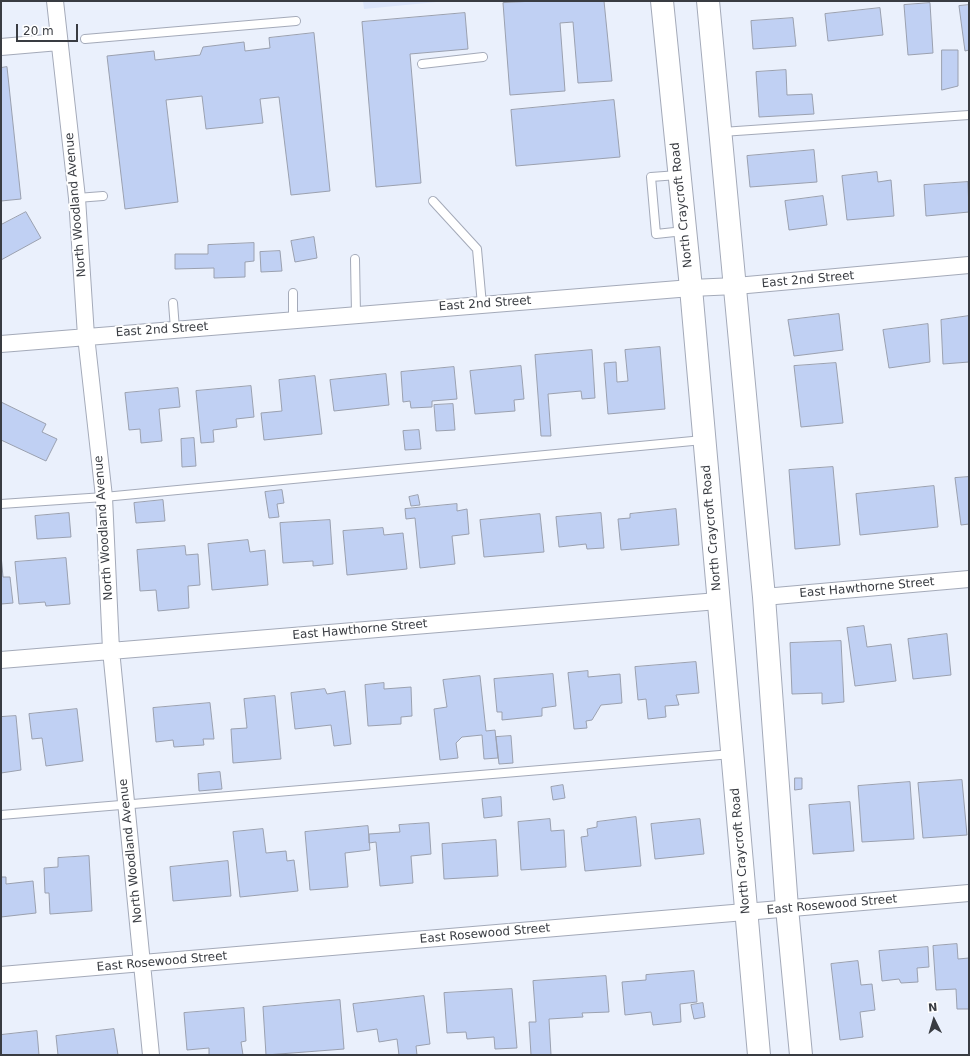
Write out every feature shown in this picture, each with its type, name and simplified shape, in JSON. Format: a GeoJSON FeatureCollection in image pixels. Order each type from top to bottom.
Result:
{"type":"FeatureCollection","features":[{"type":"Feature","properties":{"kind":"main road","name":"North Craycroft Road"},"geometry":{"type":"LineString","coordinates":[[662,1],[691,288],[758,1055]]}},
{"type":"Feature","properties":{"kind":"main road"},"geometry":{"type":"LineString","coordinates":[[708,1],[736,286],[764,597],[787,908],[801,1055]]}},
{"type":"Feature","properties":{"kind":"street","name":"North Woodland Avenue"},"geometry":{"type":"LineString","coordinates":[[55,1],[77,198],[86,336],[104,497],[111,650],[151,1055]]}},
{"type":"Feature","properties":{"kind":"street"},"geometry":{"type":"LineString","coordinates":[[1,47],[59,42]]}},
{"type":"Feature","properties":{"kind":"street","name":"East 2nd Street"},"geometry":{"type":"LineString","coordinates":[[1,344],[356,314],[691,288],[736,286],[969,265]]}},
{"type":"Feature","properties":{"kind":"street","name":"East Hawthorne Street"},"geometry":{"type":"LineString","coordinates":[[764,597],[969,580]]}},
{"type":"Feature","properties":{"kind":"street","name":"East Hawthorne Street"},"geometry":{"type":"LineString","coordinates":[[1,660],[718,601]]}},
{"type":"Feature","properties":{"kind":"street","name":"East Rosewood Street"},"geometry":{"type":"LineString","coordinates":[[1,975],[969,893]]}},
{"type":"Feature","properties":{"kind":"lane"},"geometry":{"type":"LineString","coordinates":[[85,39],[296,21]]}},
{"type":"Feature","properties":{"kind":"lane"},"geometry":{"type":"LineString","coordinates":[[422,64],[483,58]]}},
{"type":"Feature","properties":{"kind":"lane"},"geometry":{"type":"LineString","coordinates":[[721,132],[969,115]]}},
{"type":"Feature","properties":{"kind":"lane"},"geometry":{"type":"LineString","coordinates":[[679,175],[651,177],[656,234],[685,231]]}},
{"type":"Feature","properties":{"kind":"lane"},"geometry":{"type":"LineString","coordinates":[[77,198],[102,196]]}},
{"type":"Feature","properties":{"kind":"lane"},"geometry":{"type":"LineString","coordinates":[[433,201],[477,249],[482,305]]}},
{"type":"Feature","properties":{"kind":"lane"},"geometry":{"type":"LineString","coordinates":[[355,259],[356,314]]}},
{"type":"Feature","properties":{"kind":"lane"},"geometry":{"type":"LineString","coordinates":[[293,293],[293,320]]}},
{"type":"Feature","properties":{"kind":"lane"},"geometry":{"type":"LineString","coordinates":[[173,303],[175,329]]}},
{"type":"Feature","properties":{"kind":"lane"},"geometry":{"type":"LineString","coordinates":[[1,504],[104,497],[704,440]]}},
{"type":"Feature","properties":{"kind":"lane"},"geometry":{"type":"LineString","coordinates":[[1,816],[732,754]]}},
{"type":"Feature","properties":{"kind":"shaded area"},"geometry":{"type":"Polygon","coordinates":[[[363,1],[447,1],[364,9],[363,1]]]}},
{"type":"Feature","properties":{"kind":"building"},"geometry":{"type":"Polygon","coordinates":[[[535,1],[604,1],[612,81],[578,83],[573,22],[560,23],[565,91],[510,95],[503,3],[535,1]]]}},
{"type":"Feature","properties":{"kind":"building"},"geometry":{"type":"Polygon","coordinates":[[[930,3],[933,53],[908,55],[904,5],[930,3]]]}},
{"type":"Feature","properties":{"kind":"building"},"geometry":{"type":"Polygon","coordinates":[[[969,5],[969,50],[965,51],[959,6],[969,5]]]}},
{"type":"Feature","properties":{"kind":"building"},"geometry":{"type":"Polygon","coordinates":[[[880,8],[883,35],[828,41],[825,14],[880,8]]]}},
{"type":"Feature","properties":{"kind":"building"},"geometry":{"type":"Polygon","coordinates":[[[465,13],[468,49],[410,54],[421,183],[376,187],[362,22],[465,13]]]}},
{"type":"Feature","properties":{"kind":"building"},"geometry":{"type":"Polygon","coordinates":[[[793,18],[796,46],[753,49],[751,21],[793,18]]]}},
{"type":"Feature","properties":{"kind":"building"},"geometry":{"type":"Polygon","coordinates":[[[314,33],[330,191],[291,195],[279,97],[260,99],[263,123],[206,129],[202,96],[166,100],[178,202],[125,209],[107,56],[154,51],[155,60],[200,55],[203,47],[244,42],[245,51],[270,48],[269,38],[314,33]]]}},
{"type":"Feature","properties":{"kind":"building"},"geometry":{"type":"Polygon","coordinates":[[[942,50],[958,50],[958,86],[942,90],[942,50]]]}},
{"type":"Feature","properties":{"kind":"building"},"geometry":{"type":"Polygon","coordinates":[[[7,67],[21,199],[1,201],[1,68],[7,67]]]}},
{"type":"Feature","properties":{"kind":"building"},"geometry":{"type":"Polygon","coordinates":[[[786,70],[787,95],[812,94],[814,114],[759,117],[756,72],[786,70]]]}},
{"type":"Feature","properties":{"kind":"building"},"geometry":{"type":"Polygon","coordinates":[[[614,100],[620,157],[516,166],[511,110],[614,100]]]}},
{"type":"Feature","properties":{"kind":"building"},"geometry":{"type":"Polygon","coordinates":[[[814,150],[817,182],[750,187],[747,156],[814,150]]]}},
{"type":"Feature","properties":{"kind":"building"},"geometry":{"type":"Polygon","coordinates":[[[877,172],[878,182],[891,180],[894,216],[847,220],[842,176],[877,172]]]}},
{"type":"Feature","properties":{"kind":"building"},"geometry":{"type":"Polygon","coordinates":[[[968,182],[969,212],[926,216],[924,185],[968,182]]]}},
{"type":"Feature","properties":{"kind":"building"},"geometry":{"type":"Polygon","coordinates":[[[823,196],[827,225],[789,230],[785,201],[823,196]]]}},
{"type":"Feature","properties":{"kind":"building"},"geometry":{"type":"Polygon","coordinates":[[[26,212],[41,238],[1,260],[1,225],[26,212]]]}},
{"type":"Feature","properties":{"kind":"building"},"geometry":{"type":"Polygon","coordinates":[[[314,237],[317,258],[295,262],[291,241],[314,237]]]}},
{"type":"Feature","properties":{"kind":"building"},"geometry":{"type":"Polygon","coordinates":[[[254,243],[254,261],[245,262],[245,277],[214,278],[214,268],[175,269],[175,254],[208,254],[208,245],[254,243]]]}},
{"type":"Feature","properties":{"kind":"building"},"geometry":{"type":"Polygon","coordinates":[[[280,251],[282,271],[261,272],[260,252],[280,251]]]}},
{"type":"Feature","properties":{"kind":"building"},"geometry":{"type":"Polygon","coordinates":[[[839,314],[843,350],[794,356],[788,320],[839,314]]]}},
{"type":"Feature","properties":{"kind":"building"},"geometry":{"type":"Polygon","coordinates":[[[969,316],[969,362],[943,364],[941,320],[969,316]]]}},
{"type":"Feature","properties":{"kind":"building"},"geometry":{"type":"Polygon","coordinates":[[[928,324],[930,362],[889,368],[883,330],[928,324]]]}},
{"type":"Feature","properties":{"kind":"building"},"geometry":{"type":"Polygon","coordinates":[[[660,347],[665,409],[608,414],[604,363],[616,362],[617,382],[628,381],[625,350],[660,347]]]}},
{"type":"Feature","properties":{"kind":"building"},"geometry":{"type":"Polygon","coordinates":[[[592,350],[595,398],[582,399],[581,391],[548,394],[551,436],[541,436],[535,355],[592,350]]]}},
{"type":"Feature","properties":{"kind":"building"},"geometry":{"type":"Polygon","coordinates":[[[836,363],[843,423],[801,427],[794,366],[836,363]]]}},
{"type":"Feature","properties":{"kind":"building"},"geometry":{"type":"Polygon","coordinates":[[[521,366],[524,399],[514,400],[515,411],[475,414],[470,371],[521,366]]]}},
{"type":"Feature","properties":{"kind":"building"},"geometry":{"type":"Polygon","coordinates":[[[454,367],[457,399],[432,401],[432,407],[411,408],[410,401],[403,402],[401,372],[454,367]]]}},
{"type":"Feature","properties":{"kind":"building"},"geometry":{"type":"Polygon","coordinates":[[[386,374],[389,405],[334,411],[330,380],[386,374]]]}},
{"type":"Feature","properties":{"kind":"building"},"geometry":{"type":"Polygon","coordinates":[[[315,376],[322,434],[264,440],[261,413],[282,411],[279,380],[315,376]]]}},
{"type":"Feature","properties":{"kind":"building"},"geometry":{"type":"Polygon","coordinates":[[[251,386],[254,417],[236,419],[237,427],[213,430],[214,442],[201,443],[196,391],[251,386]]]}},
{"type":"Feature","properties":{"kind":"building"},"geometry":{"type":"Polygon","coordinates":[[[178,388],[180,407],[159,409],[162,441],[141,443],[140,429],[129,430],[125,393],[178,388]]]}},
{"type":"Feature","properties":{"kind":"building"},"geometry":{"type":"Polygon","coordinates":[[[1,402],[46,424],[42,432],[57,439],[46,461],[1,440],[1,402]]]}},
{"type":"Feature","properties":{"kind":"building"},"geometry":{"type":"Polygon","coordinates":[[[453,404],[455,430],[436,431],[434,405],[453,404]]]}},
{"type":"Feature","properties":{"kind":"building"},"geometry":{"type":"Polygon","coordinates":[[[419,430],[421,449],[405,450],[403,431],[419,430]]]}},
{"type":"Feature","properties":{"kind":"building"},"geometry":{"type":"Polygon","coordinates":[[[194,438],[196,466],[182,467],[181,439],[194,438]]]}},
{"type":"Feature","properties":{"kind":"building"},"geometry":{"type":"Polygon","coordinates":[[[833,467],[840,545],[795,549],[789,470],[833,467]]]}},
{"type":"Feature","properties":{"kind":"building"},"geometry":{"type":"Polygon","coordinates":[[[969,477],[969,524],[961,525],[955,478],[969,477]]]}},
{"type":"Feature","properties":{"kind":"building"},"geometry":{"type":"Polygon","coordinates":[[[934,486],[938,527],[860,535],[856,494],[934,486]]]}},
{"type":"Feature","properties":{"kind":"building"},"geometry":{"type":"Polygon","coordinates":[[[282,490],[284,503],[277,504],[279,517],[269,518],[265,492],[282,490]]]}},
{"type":"Feature","properties":{"kind":"building"},"geometry":{"type":"Polygon","coordinates":[[[418,495],[420,505],[411,506],[409,497],[418,495]]]}},
{"type":"Feature","properties":{"kind":"building"},"geometry":{"type":"Polygon","coordinates":[[[163,500],[165,521],[136,523],[134,503],[163,500]]]}},
{"type":"Feature","properties":{"kind":"building"},"geometry":{"type":"Polygon","coordinates":[[[457,504],[457,511],[467,509],[469,534],[452,536],[455,564],[420,568],[415,518],[406,519],[405,509],[457,504]]]}},
{"type":"Feature","properties":{"kind":"building"},"geometry":{"type":"Polygon","coordinates":[[[676,509],[679,545],[621,550],[618,519],[630,518],[630,514],[676,509]]]}},
{"type":"Feature","properties":{"kind":"building"},"geometry":{"type":"Polygon","coordinates":[[[69,513],[71,537],[37,539],[35,516],[69,513]]]}},
{"type":"Feature","properties":{"kind":"building"},"geometry":{"type":"Polygon","coordinates":[[[601,513],[604,548],[587,549],[586,544],[559,547],[556,517],[601,513]]]}},
{"type":"Feature","properties":{"kind":"building"},"geometry":{"type":"Polygon","coordinates":[[[540,514],[544,552],[484,557],[480,520],[540,514]]]}},
{"type":"Feature","properties":{"kind":"building"},"geometry":{"type":"Polygon","coordinates":[[[330,520],[333,564],[313,566],[313,561],[283,563],[280,523],[330,520]]]}},
{"type":"Feature","properties":{"kind":"building"},"geometry":{"type":"Polygon","coordinates":[[[383,528],[384,535],[403,533],[407,569],[347,575],[343,531],[383,528]]]}},
{"type":"Feature","properties":{"kind":"building"},"geometry":{"type":"Polygon","coordinates":[[[248,540],[250,552],[265,550],[268,585],[212,590],[208,544],[248,540]]]}},
{"type":"Feature","properties":{"kind":"building"},"geometry":{"type":"Polygon","coordinates":[[[185,546],[186,555],[198,554],[200,585],[188,586],[189,608],[158,611],[156,590],[140,591],[137,550],[185,546]]]}},
{"type":"Feature","properties":{"kind":"building"},"geometry":{"type":"Polygon","coordinates":[[[1,555],[3,577],[10,577],[13,603],[1,604],[1,555]]]}},
{"type":"Feature","properties":{"kind":"building"},"geometry":{"type":"Polygon","coordinates":[[[66,558],[70,604],[46,606],[45,602],[19,604],[15,562],[66,558]]]}},
{"type":"Feature","properties":{"kind":"building"},"geometry":{"type":"Polygon","coordinates":[[[864,626],[867,647],[891,644],[896,681],[855,686],[847,628],[864,626]]]}},
{"type":"Feature","properties":{"kind":"building"},"geometry":{"type":"Polygon","coordinates":[[[947,634],[951,675],[913,679],[908,639],[947,634]]]}},
{"type":"Feature","properties":{"kind":"building"},"geometry":{"type":"Polygon","coordinates":[[[841,641],[844,702],[822,704],[822,693],[792,694],[790,643],[841,641]]]}},
{"type":"Feature","properties":{"kind":"building"},"geometry":{"type":"Polygon","coordinates":[[[696,662],[699,693],[676,695],[679,705],[665,706],[666,717],[648,719],[646,699],[638,700],[635,667],[696,662]]]}},
{"type":"Feature","properties":{"kind":"building"},"geometry":{"type":"Polygon","coordinates":[[[588,671],[588,677],[620,674],[622,703],[601,705],[592,720],[586,721],[587,728],[574,729],[568,673],[588,671]]]}},
{"type":"Feature","properties":{"kind":"building"},"geometry":{"type":"Polygon","coordinates":[[[553,674],[556,706],[542,708],[542,716],[502,720],[502,712],[497,712],[494,679],[553,674]]]}},
{"type":"Feature","properties":{"kind":"building"},"geometry":{"type":"Polygon","coordinates":[[[480,676],[486,731],[495,730],[498,758],[484,759],[482,735],[462,737],[456,743],[458,758],[440,760],[434,709],[447,707],[443,680],[480,676]]]}},
{"type":"Feature","properties":{"kind":"building"},"geometry":{"type":"Polygon","coordinates":[[[384,683],[384,689],[411,687],[412,716],[401,717],[401,724],[368,726],[365,685],[384,683]]]}},
{"type":"Feature","properties":{"kind":"building"},"geometry":{"type":"Polygon","coordinates":[[[325,689],[327,694],[345,691],[351,744],[334,746],[331,725],[295,729],[291,693],[325,689]]]}},
{"type":"Feature","properties":{"kind":"building"},"geometry":{"type":"Polygon","coordinates":[[[275,696],[281,759],[233,763],[231,729],[247,728],[244,699],[275,696]]]}},
{"type":"Feature","properties":{"kind":"building"},"geometry":{"type":"Polygon","coordinates":[[[210,703],[214,739],[203,739],[204,745],[174,747],[173,740],[156,742],[153,708],[210,703]]]}},
{"type":"Feature","properties":{"kind":"building"},"geometry":{"type":"Polygon","coordinates":[[[77,709],[83,761],[46,766],[42,738],[32,739],[29,714],[77,709]]]}},
{"type":"Feature","properties":{"kind":"building"},"geometry":{"type":"Polygon","coordinates":[[[16,716],[21,770],[1,773],[1,717],[16,716]]]}},
{"type":"Feature","properties":{"kind":"building"},"geometry":{"type":"Polygon","coordinates":[[[511,736],[513,763],[499,764],[496,737],[511,736]]]}},
{"type":"Feature","properties":{"kind":"building"},"geometry":{"type":"Polygon","coordinates":[[[220,772],[222,789],[199,791],[198,774],[220,772]]]}},
{"type":"Feature","properties":{"kind":"building"},"geometry":{"type":"Polygon","coordinates":[[[795,778],[802,778],[802,789],[795,790],[795,778]]]}},
{"type":"Feature","properties":{"kind":"building"},"geometry":{"type":"Polygon","coordinates":[[[962,780],[967,835],[923,838],[918,783],[962,780]]]}},
{"type":"Feature","properties":{"kind":"building"},"geometry":{"type":"Polygon","coordinates":[[[910,782],[914,839],[862,842],[858,786],[910,782]]]}},
{"type":"Feature","properties":{"kind":"building"},"geometry":{"type":"Polygon","coordinates":[[[563,785],[565,798],[553,800],[551,787],[563,785]]]}},
{"type":"Feature","properties":{"kind":"building"},"geometry":{"type":"Polygon","coordinates":[[[501,797],[502,816],[484,818],[482,799],[501,797]]]}},
{"type":"Feature","properties":{"kind":"building"},"geometry":{"type":"Polygon","coordinates":[[[850,802],[854,851],[813,854],[809,805],[850,802]]]}},
{"type":"Feature","properties":{"kind":"building"},"geometry":{"type":"Polygon","coordinates":[[[636,817],[641,866],[585,871],[581,837],[588,836],[587,829],[597,827],[597,822],[636,817]]]}},
{"type":"Feature","properties":{"kind":"building"},"geometry":{"type":"Polygon","coordinates":[[[550,819],[551,831],[564,830],[566,867],[521,870],[518,822],[550,819]]]}},
{"type":"Feature","properties":{"kind":"building"},"geometry":{"type":"Polygon","coordinates":[[[700,819],[704,854],[655,859],[651,824],[700,819]]]}},
{"type":"Feature","properties":{"kind":"building"},"geometry":{"type":"Polygon","coordinates":[[[429,823],[431,854],[411,856],[413,883],[380,886],[376,842],[369,843],[369,834],[400,832],[399,825],[429,823]]]}},
{"type":"Feature","properties":{"kind":"building"},"geometry":{"type":"Polygon","coordinates":[[[368,826],[370,850],[345,853],[348,887],[310,890],[305,832],[368,826]]]}},
{"type":"Feature","properties":{"kind":"building"},"geometry":{"type":"Polygon","coordinates":[[[263,829],[266,853],[286,851],[287,861],[294,860],[298,891],[240,897],[233,832],[263,829]]]}},
{"type":"Feature","properties":{"kind":"building"},"geometry":{"type":"Polygon","coordinates":[[[496,840],[498,876],[444,879],[442,844],[496,840]]]}},
{"type":"Feature","properties":{"kind":"building"},"geometry":{"type":"Polygon","coordinates":[[[89,856],[92,911],[50,914],[49,893],[45,893],[44,868],[58,867],[58,858],[89,856]]]}},
{"type":"Feature","properties":{"kind":"building"},"geometry":{"type":"Polygon","coordinates":[[[228,861],[231,896],[173,901],[170,867],[228,861]]]}},
{"type":"Feature","properties":{"kind":"building"},"geometry":{"type":"Polygon","coordinates":[[[1,877],[6,877],[6,884],[33,881],[36,913],[1,917],[1,877]]]}},
{"type":"Feature","properties":{"kind":"building"},"geometry":{"type":"Polygon","coordinates":[[[957,944],[958,959],[969,958],[969,1009],[957,1009],[956,989],[936,990],[933,946],[957,944]]]}},
{"type":"Feature","properties":{"kind":"building"},"geometry":{"type":"Polygon","coordinates":[[[928,947],[929,967],[917,968],[918,982],[901,983],[899,979],[882,981],[879,951],[928,947]]]}},
{"type":"Feature","properties":{"kind":"building"},"geometry":{"type":"Polygon","coordinates":[[[858,961],[861,985],[872,984],[875,1010],[860,1012],[863,1037],[840,1040],[831,964],[858,961]]]}},
{"type":"Feature","properties":{"kind":"building"},"geometry":{"type":"Polygon","coordinates":[[[694,971],[697,1002],[680,1004],[681,1022],[653,1025],[651,1012],[625,1015],[622,982],[646,980],[646,975],[694,971]]]}},
{"type":"Feature","properties":{"kind":"building"},"geometry":{"type":"Polygon","coordinates":[[[606,976],[609,1012],[582,1013],[583,1017],[549,1019],[551,1055],[531,1055],[529,1022],[536,1022],[533,981],[606,976]]]}},
{"type":"Feature","properties":{"kind":"building"},"geometry":{"type":"Polygon","coordinates":[[[512,989],[517,1048],[495,1049],[494,1037],[467,1039],[466,1032],[447,1033],[444,993],[512,989]]]}},
{"type":"Feature","properties":{"kind":"building"},"geometry":{"type":"Polygon","coordinates":[[[424,996],[430,1044],[416,1046],[417,1055],[399,1055],[397,1039],[379,1042],[377,1029],[357,1032],[353,1004],[424,996]]]}},
{"type":"Feature","properties":{"kind":"building"},"geometry":{"type":"Polygon","coordinates":[[[340,1000],[344,1049],[266,1055],[263,1007],[340,1000]]]}},
{"type":"Feature","properties":{"kind":"building"},"geometry":{"type":"Polygon","coordinates":[[[703,1003],[705,1017],[694,1019],[691,1005],[703,1003]]]}},
{"type":"Feature","properties":{"kind":"building"},"geometry":{"type":"Polygon","coordinates":[[[244,1008],[246,1041],[241,1042],[243,1055],[209,1055],[209,1048],[187,1050],[184,1013],[244,1008]]]}},
{"type":"Feature","properties":{"kind":"building"},"geometry":{"type":"Polygon","coordinates":[[[114,1029],[118,1055],[58,1055],[56,1036],[114,1029]]]}},
{"type":"Feature","properties":{"kind":"building"},"geometry":{"type":"Polygon","coordinates":[[[37,1031],[39,1055],[1,1055],[1,1035],[37,1031]]]}}]}
